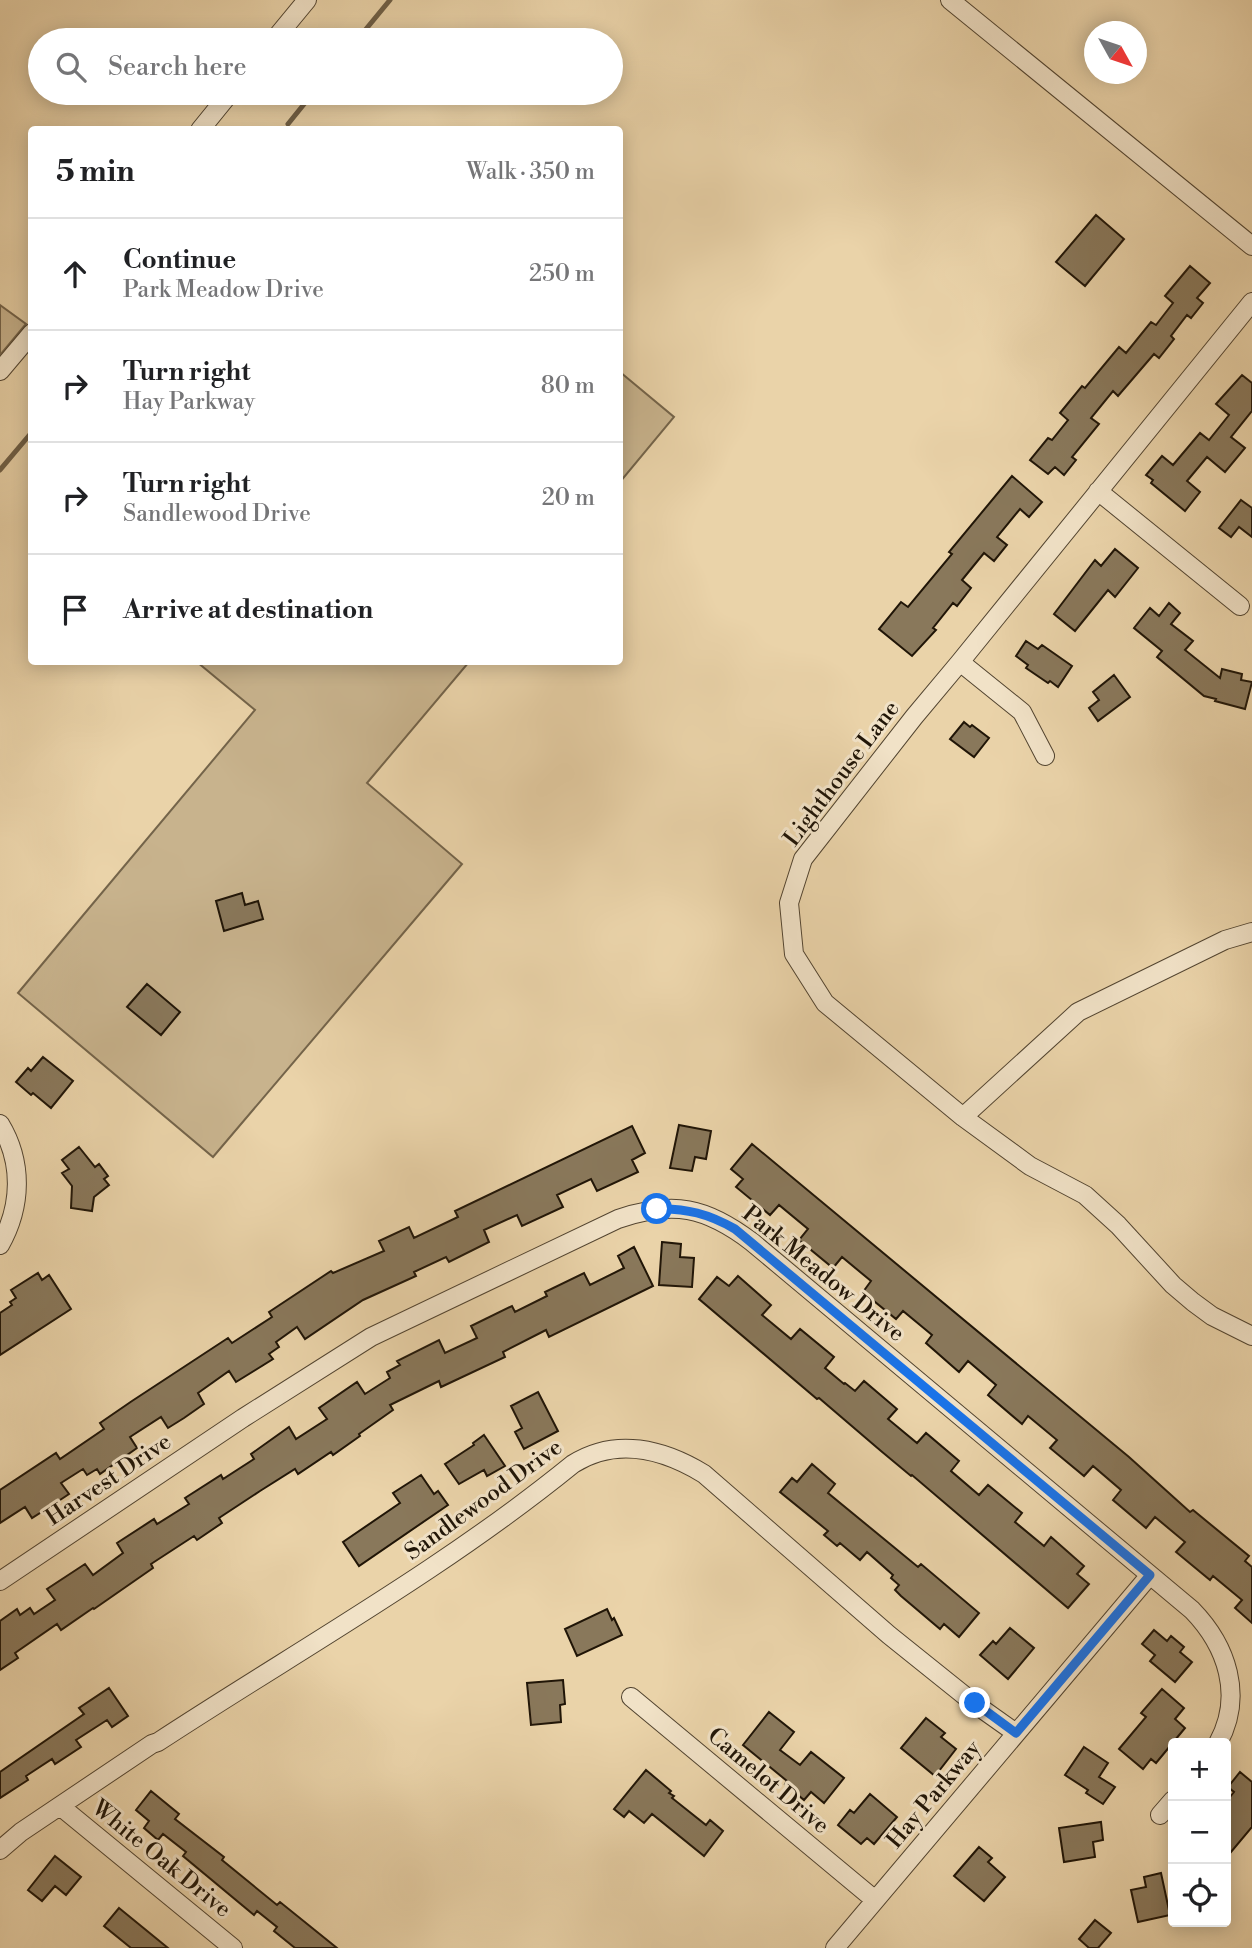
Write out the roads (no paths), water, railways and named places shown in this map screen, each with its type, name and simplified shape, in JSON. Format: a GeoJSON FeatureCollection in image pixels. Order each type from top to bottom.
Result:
{"type":"FeatureCollection","features":[{"type":"Feature","properties":{"kind":"street"},"geometry":{"type":"LineString","coordinates":[[284,28],[307,0]]}},
{"type":"Feature","properties":{"kind":"street"},"geometry":{"type":"LineString","coordinates":[[950,0],[1252,246]]}},
{"type":"Feature","properties":{"kind":"street"},"geometry":{"type":"LineString","coordinates":[[203,126],[220,105]]}},
{"type":"Feature","properties":{"kind":"street","name":"Lighthouse Lane"},"geometry":{"type":"LineString","coordinates":[[1252,302],[914,717],[803,859],[789,903],[794,954],[825,1003],[963,1117],[1030,1166],[1085,1195],[1193,1302],[1252,1336]]}},
{"type":"Feature","properties":{"kind":"street"},"geometry":{"type":"LineString","coordinates":[[0,371],[28,338]]}},
{"type":"Feature","properties":{"kind":"street"},"geometry":{"type":"LineString","coordinates":[[1098,491],[1240,606]]}},
{"type":"Feature","properties":{"kind":"street"},"geometry":{"type":"LineString","coordinates":[[960,662],[1022,712],[1045,756]]}},
{"type":"Feature","properties":{"kind":"street"},"geometry":{"type":"LineString","coordinates":[[963,1117],[1078,1012],[1225,940],[1252,932]]}},
{"type":"Feature","properties":{"kind":"street"},"geometry":{"type":"LineString","coordinates":[[0,1124],[11,1142],[18,1178],[10,1226],[0,1245]]}},
{"type":"Feature","properties":{"kind":"street","name":"Park Meadow Drive"},"geometry":{"type":"LineString","coordinates":[[243,1418],[371,1338],[618,1219],[657,1209],[686,1209],[702,1213],[718,1219],[752,1242],[1205,1623],[1226,1663],[1230,1682],[1227,1721],[1220,1738]]}},
{"type":"Feature","properties":{"kind":"street","name":"Harvest Drive"},"geometry":{"type":"LineString","coordinates":[[0,1581],[243,1418]]}},
{"type":"Feature","properties":{"kind":"street","name":"Sandlewood Drive"},"geometry":{"type":"LineString","coordinates":[[0,1850],[20,1832],[152,1744],[379,1602],[573,1464],[594,1452],[620,1448],[662,1454],[704,1474],[889,1635],[1016,1733]]}},
{"type":"Feature","properties":{"kind":"street","name":"Hay Parkway"},"geometry":{"type":"LineString","coordinates":[[835,1948],[1150,1575]]}},
{"type":"Feature","properties":{"kind":"street","name":"Camelot Drive"},"geometry":{"type":"LineString","coordinates":[[631,1697],[875,1900]]}},
{"type":"Feature","properties":{"kind":"street"},"geometry":{"type":"LineString","coordinates":[[1160,1815],[1172,1801]]}},
{"type":"Feature","properties":{"kind":"street","name":"White Oak Drive"},"geometry":{"type":"LineString","coordinates":[[60,1806],[233,1948]]}},
{"type":"Feature","properties":{"kind":"waterway"},"geometry":{"type":"LineString","coordinates":[[367,28],[390,0]]}},
{"type":"Feature","properties":{"kind":"waterway"},"geometry":{"type":"LineString","coordinates":[[288,124],[303,105]]}},
{"type":"Feature","properties":{"kind":"waterway"},"geometry":{"type":"LineString","coordinates":[[0,470],[28,437]]}}]}
